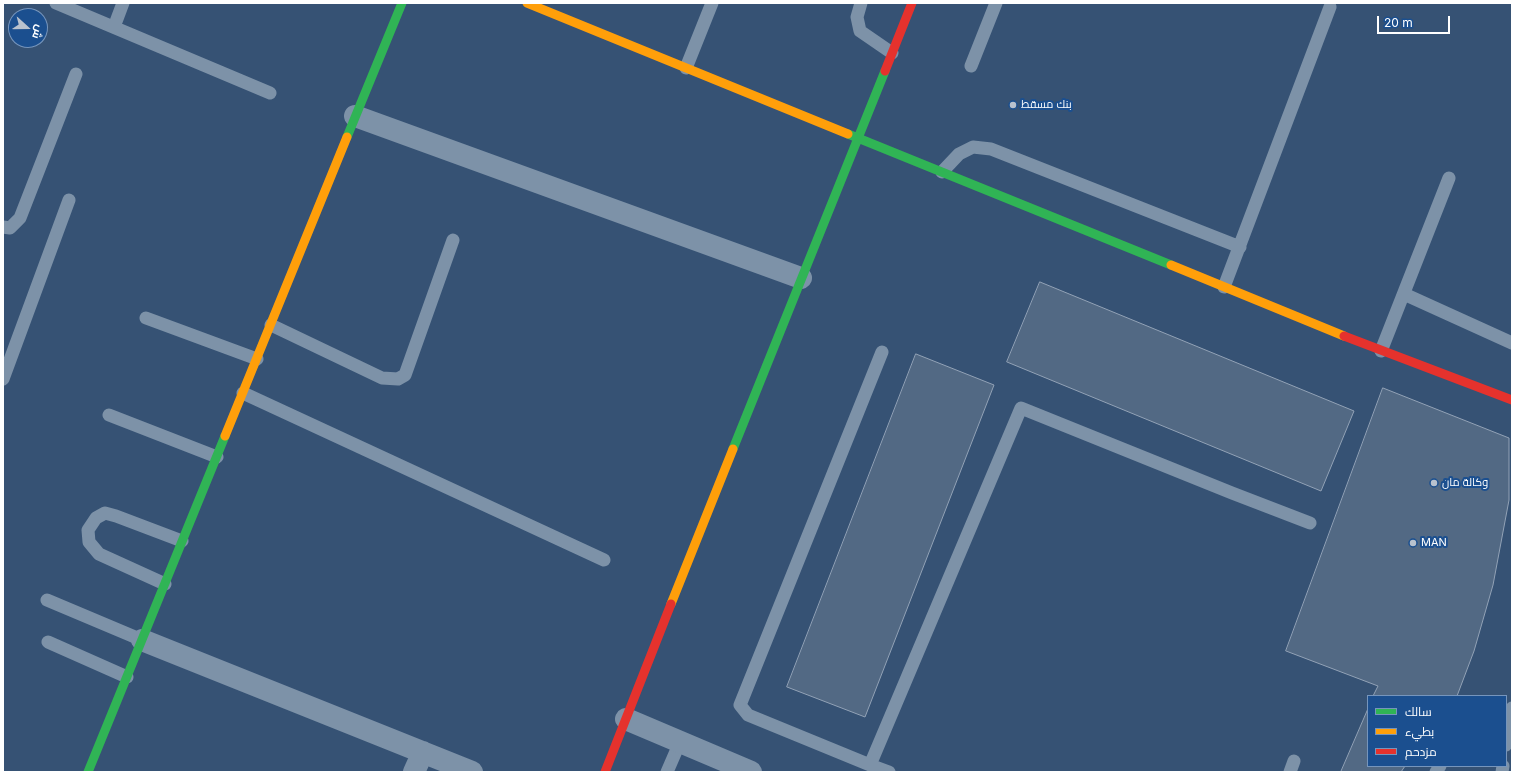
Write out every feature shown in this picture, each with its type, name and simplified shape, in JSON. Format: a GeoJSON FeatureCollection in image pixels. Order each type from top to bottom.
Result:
{"type":"FeatureCollection","features":[{"type":"Feature","properties":{"kind":"street"},"geometry":{"type":"LineString","coordinates":[[88,772],[402,3]]}},
{"type":"Feature","properties":{"kind":"street"},"geometry":{"type":"LineString","coordinates":[[527,3],[1381,351],[1512,400]]}},
{"type":"Feature","properties":{"kind":"street"},"geometry":{"type":"LineString","coordinates":[[605,772],[912,3]]}},
{"type":"Feature","properties":{"kind":"street"},"geometry":{"type":"LineString","coordinates":[[355,116],[801,278]]}},
{"type":"Feature","properties":{"kind":"street"},"geometry":{"type":"LineString","coordinates":[[142,640],[472,772]]}},
{"type":"Feature","properties":{"kind":"street"},"geometry":{"type":"LineString","coordinates":[[626,719],[750,772]]}},
{"type":"Feature","properties":{"kind":"street"},"geometry":{"type":"LineString","coordinates":[[414,772],[422,752]]}},
{"type":"Feature","properties":{"kind":"lane"},"geometry":{"type":"LineString","coordinates":[[56,3],[270,93]]}},
{"type":"Feature","properties":{"kind":"lane"},"geometry":{"type":"LineString","coordinates":[[114,27],[123,3]]}},
{"type":"Feature","properties":{"kind":"lane"},"geometry":{"type":"LineString","coordinates":[[686,68],[712,3]]}},
{"type":"Feature","properties":{"kind":"lane"},"geometry":{"type":"LineString","coordinates":[[861,3],[857,17],[860,31],[892,53]]}},
{"type":"Feature","properties":{"kind":"lane"},"geometry":{"type":"LineString","coordinates":[[971,66],[996,3]]}},
{"type":"Feature","properties":{"kind":"lane"},"geometry":{"type":"LineString","coordinates":[[1224,287],[1330,7]]}},
{"type":"Feature","properties":{"kind":"lane"},"geometry":{"type":"LineString","coordinates":[[3,227],[10,228],[20,218],[76,74]]}},
{"type":"Feature","properties":{"kind":"lane"},"geometry":{"type":"LineString","coordinates":[[942,172],[959,154],[973,147],[991,149],[1240,247]]}},
{"type":"Feature","properties":{"kind":"lane"},"geometry":{"type":"LineString","coordinates":[[1381,351],[1449,178]]}},
{"type":"Feature","properties":{"kind":"lane"},"geometry":{"type":"LineString","coordinates":[[3,379],[69,200]]}},
{"type":"Feature","properties":{"kind":"lane"},"geometry":{"type":"LineString","coordinates":[[271,325],[382,378],[398,379],[405,375],[453,240]]}},
{"type":"Feature","properties":{"kind":"lane"},"geometry":{"type":"LineString","coordinates":[[1404,294],[1512,343]]}},
{"type":"Feature","properties":{"kind":"lane"},"geometry":{"type":"LineString","coordinates":[[146,318],[257,359]]}},
{"type":"Feature","properties":{"kind":"lane"},"geometry":{"type":"LineString","coordinates":[[882,352],[740,705],[748,715],[889,772]]}},
{"type":"Feature","properties":{"kind":"lane"},"geometry":{"type":"LineString","coordinates":[[243,393],[604,560]]}},
{"type":"Feature","properties":{"kind":"lane"},"geometry":{"type":"LineString","coordinates":[[870,765],[1021,408],[1310,523]]}},
{"type":"Feature","properties":{"kind":"lane"},"geometry":{"type":"LineString","coordinates":[[109,415],[217,457]]}},
{"type":"Feature","properties":{"kind":"lane"},"geometry":{"type":"LineString","coordinates":[[165,584],[99,554],[89,542],[88,530],[96,518],[105,513],[182,541]]}},
{"type":"Feature","properties":{"kind":"lane"},"geometry":{"type":"LineString","coordinates":[[47,600],[142,640]]}},
{"type":"Feature","properties":{"kind":"lane"},"geometry":{"type":"LineString","coordinates":[[48,642],[127,677]]}},
{"type":"Feature","properties":{"kind":"lane"},"geometry":{"type":"LineString","coordinates":[[1507,737],[1510,714]]}},
{"type":"Feature","properties":{"kind":"lane"},"geometry":{"type":"LineString","coordinates":[[667,772],[680,742]]}},
{"type":"Feature","properties":{"kind":"building"},"geometry":{"type":"Polygon","coordinates":[[[1040,282],[1354,411],[1321,491],[1007,362],[1040,282]]]}},
{"type":"Feature","properties":{"kind":"building"},"geometry":{"type":"Polygon","coordinates":[[[916,354],[994,385],[865,717],[787,687],[916,354]]]}},
{"type":"Feature","properties":{"kind":"building","name":"MAN"},"geometry":{"type":"Polygon","coordinates":[[[1383,388],[1509,438],[1509,500],[1493,585],[1474,651],[1457,695],[1374,695],[1378,686],[1286,651],[1383,388]]]}},
{"type":"Feature","properties":{"kind":"building"},"geometry":{"type":"Polygon","coordinates":[[[1367,711],[1367,767],[1404,767],[1401,772],[1341,772],[1367,711]]]}},
{"type":"Feature","properties":{"kind":"traffic: fast"},"geometry":{"type":"LineString","coordinates":[[347,137],[402,3]]}},
{"type":"Feature","properties":{"kind":"traffic: fast"},"geometry":{"type":"LineString","coordinates":[[733,449],[885,71]]}},
{"type":"Feature","properties":{"kind":"traffic: fast"},"geometry":{"type":"LineString","coordinates":[[848,134],[1171,265]]}},
{"type":"Feature","properties":{"kind":"traffic: fast"},"geometry":{"type":"LineString","coordinates":[[88,772],[225,436]]}},
{"type":"Feature","properties":{"kind":"traffic: slow"},"geometry":{"type":"LineString","coordinates":[[527,3],[848,134]]}},
{"type":"Feature","properties":{"kind":"traffic: slow"},"geometry":{"type":"LineString","coordinates":[[225,436],[347,137]]}},
{"type":"Feature","properties":{"kind":"traffic: slow"},"geometry":{"type":"LineString","coordinates":[[1171,265],[1344,336]]}},
{"type":"Feature","properties":{"kind":"traffic: slow"},"geometry":{"type":"LineString","coordinates":[[671,604],[733,449]]}},
{"type":"Feature","properties":{"kind":"traffic: jam"},"geometry":{"type":"LineString","coordinates":[[885,71],[912,3]]}},
{"type":"Feature","properties":{"kind":"traffic: jam"},"geometry":{"type":"LineString","coordinates":[[1344,336],[1512,400]]}},
{"type":"Feature","properties":{"kind":"traffic: jam"},"geometry":{"type":"LineString","coordinates":[[605,772],[671,604]]}},
{"type":"Feature","properties":{"kind":"place","name":"بنك مسقط"},"geometry":{"type":"Point","coordinates":[1013,105]}},
{"type":"Feature","properties":{"kind":"place","name":"وكالة مان"},"geometry":{"type":"Point","coordinates":[1434,483]}},
{"type":"Feature","properties":{"kind":"place","name":"MAN"},"geometry":{"type":"Point","coordinates":[1413,543]}}]}
